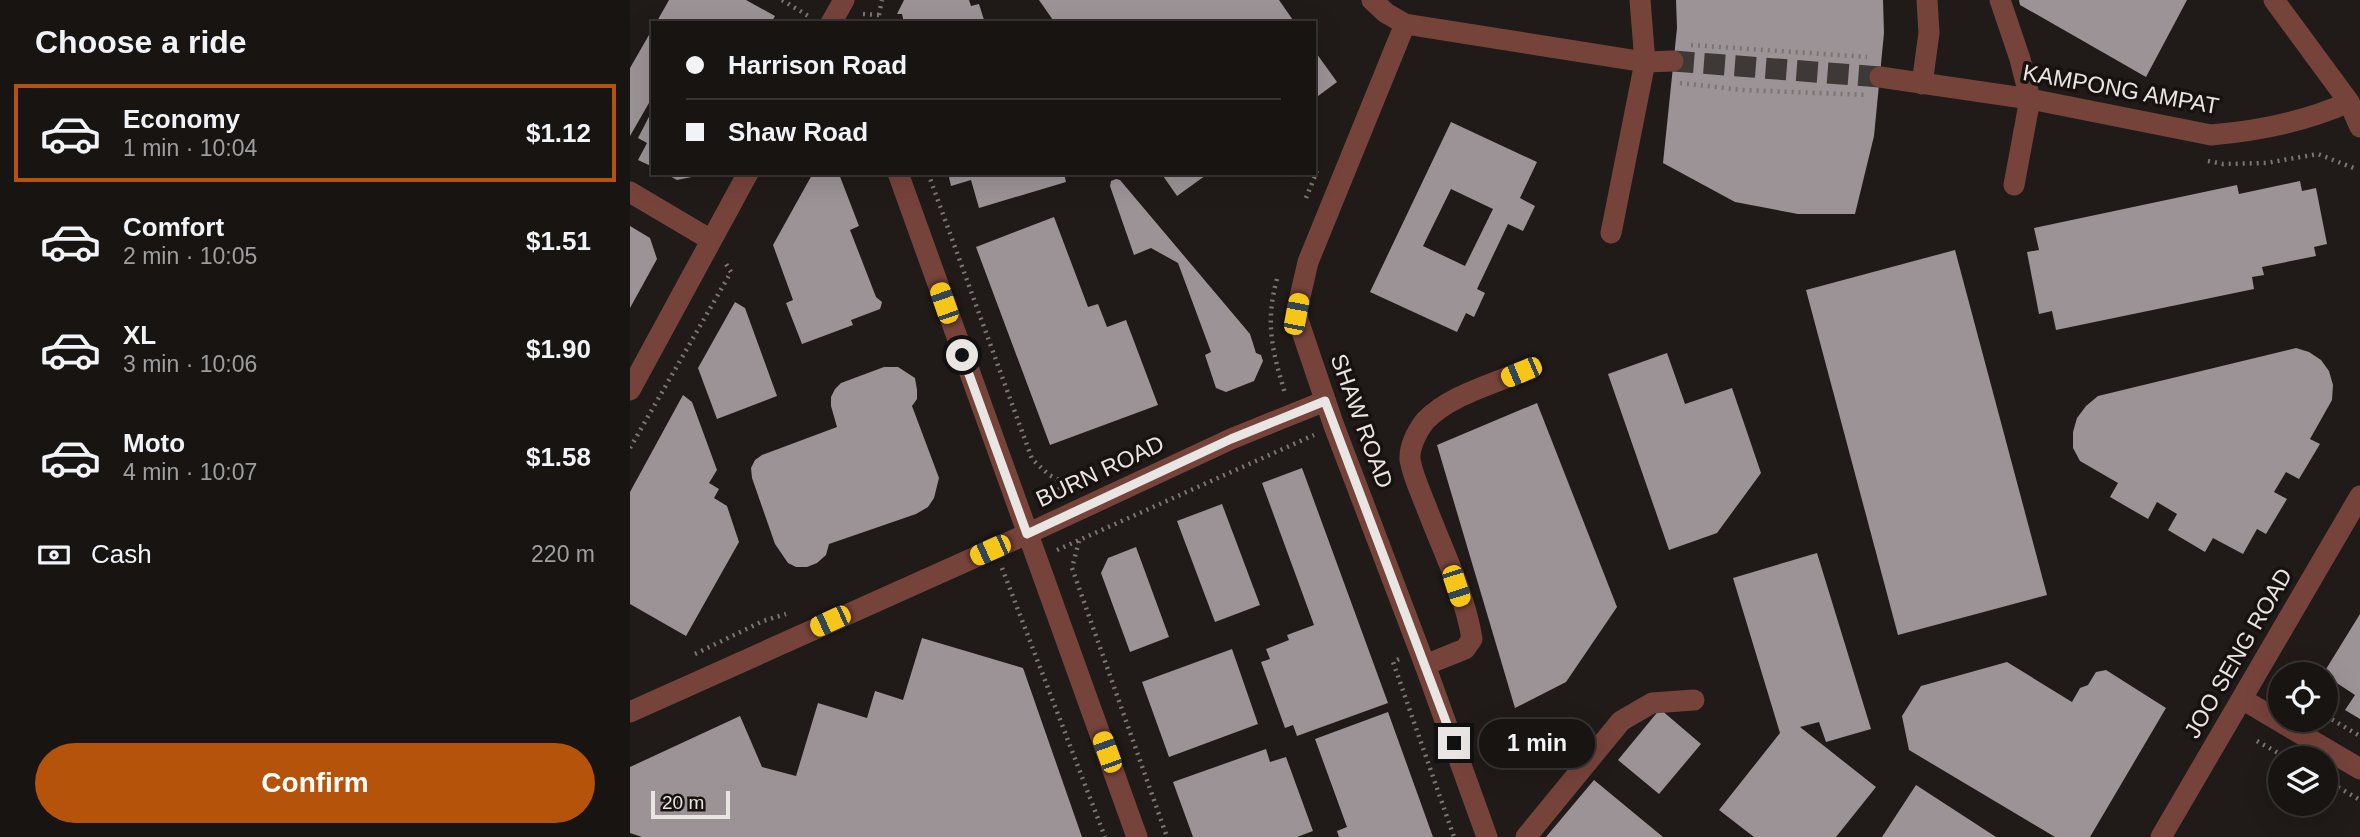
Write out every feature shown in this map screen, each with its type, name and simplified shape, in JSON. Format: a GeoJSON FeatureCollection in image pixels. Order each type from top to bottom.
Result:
{"type":"FeatureCollection","features":[{"type":"Feature","properties":{"kind":"street"},"geometry":{"type":"LineString","coordinates":[[832,21],[844,0]]}},
{"type":"Feature","properties":{"kind":"street"},"geometry":{"type":"LineString","coordinates":[[1372,0],[1405,24],[1645,62],[1680,53]]}},
{"type":"Feature","properties":{"kind":"street"},"geometry":{"type":"LineString","coordinates":[[1611,233],[1645,62],[1640,0]]}},
{"type":"Feature","properties":{"kind":"street"},"geometry":{"type":"LineString","coordinates":[[1922,84],[1929,33],[1927,0]]}},
{"type":"Feature","properties":{"kind":"street"},"geometry":{"type":"LineString","coordinates":[[2000,0],[2030,99],[2014,185]]}},
{"type":"Feature","properties":{"kind":"street"},"geometry":{"type":"LineString","coordinates":[[2274,0],[2349,102],[2360,127]]}},
{"type":"Feature","properties":{"kind":"street","name":"SHAW ROAD"},"geometry":{"type":"LineString","coordinates":[[1405,24],[1308,262],[1296,314],[1325,401],[1487,837]]}},
{"type":"Feature","properties":{"kind":"street","name":"KAMPONG AMPAT"},"geometry":{"type":"LineString","coordinates":[[1879,86],[1922,84],[2030,99],[2211,135],[2239,133],[2315,115],[2349,102]]}},
{"type":"Feature","properties":{"kind":"street"},"geometry":{"type":"LineString","coordinates":[[630,390],[747,175]]}},
{"type":"Feature","properties":{"kind":"street"},"geometry":{"type":"LineString","coordinates":[[899,175],[1137,837]]}},
{"type":"Feature","properties":{"kind":"street"},"geometry":{"type":"LineString","coordinates":[[630,192],[711,240]]}},
{"type":"Feature","properties":{"kind":"street"},"geometry":{"type":"LineString","coordinates":[[1422,657],[1465,649],[1472,639],[1456,586],[1415,478],[1410,457],[1414,440],[1418,430],[1438,410],[1521,372]]}},
{"type":"Feature","properties":{"kind":"street","name":"BURN ROAD"},"geometry":{"type":"LineString","coordinates":[[630,712],[990,550],[1024,524],[1325,401]]}},
{"type":"Feature","properties":{"kind":"street","name":"JOO SENG ROAD"},"geometry":{"type":"LineString","coordinates":[[2161,837],[2360,496]]}},
{"type":"Feature","properties":{"kind":"street"},"geometry":{"type":"LineString","coordinates":[[2242,699],[2360,769]]}},
{"type":"Feature","properties":{"kind":"street"},"geometry":{"type":"LineString","coordinates":[[1526,837],[1620,721],[1652,703],[1694,700]]}},
{"type":"Feature","properties":{"kind":"path"},"geometry":{"type":"LineString","coordinates":[[879,15],[881,0]]}},
{"type":"Feature","properties":{"kind":"path"},"geometry":{"type":"LineString","coordinates":[[1680,53],[1868,57]]}},
{"type":"Feature","properties":{"kind":"path"},"geometry":{"type":"LineString","coordinates":[[1679,83],[1743,90],[1879,86]]}},
{"type":"Feature","properties":{"kind":"path"},"geometry":{"type":"LineString","coordinates":[[930,175],[1032,459],[1049,475],[1063,482],[1054,501],[1024,524]]}},
{"type":"Feature","properties":{"kind":"path"},"geometry":{"type":"LineString","coordinates":[[630,448],[731,272],[711,240]]}},
{"type":"Feature","properties":{"kind":"path"},"geometry":{"type":"LineString","coordinates":[[1079,541],[1072,568],[1167,837]]}},
{"type":"Feature","properties":{"kind":"path"},"geometry":{"type":"LineString","coordinates":[[990,550],[1004,572],[1105,837]]}},
{"type":"Feature","properties":{"kind":"path"},"geometry":{"type":"LineString","coordinates":[[1422,657],[1393,662],[1454,837]]}},
{"type":"Feature","properties":{"kind":"path"},"geometry":{"type":"LineString","coordinates":[[2338,723],[2360,736]]}},
{"type":"Feature","properties":{"kind":"path"},"geometry":{"type":"LineString","coordinates":[[2257,741],[2268,747]]}},
{"type":"Feature","properties":{"kind":"path"},"geometry":{"type":"LineString","coordinates":[[2338,787],[2360,800]]}},
{"type":"Feature","properties":{"kind":"building"},"geometry":{"type":"Polygon","coordinates":[[[669,0],[746,0],[775,16],[772,21],[657,21],[669,0]]]}},
{"type":"Feature","properties":{"kind":"building"},"geometry":{"type":"Polygon","coordinates":[[[904,0],[969,0],[971,6],[979,4],[984,21],[904,21],[902,14],[897,14],[904,0]]]}},
{"type":"Feature","properties":{"kind":"building"},"geometry":{"type":"Polygon","coordinates":[[[1039,0],[1279,0],[1294,21],[1054,21],[1039,0]]]}},
{"type":"Feature","properties":{"kind":"building"},"geometry":{"type":"Polygon","coordinates":[[[1676,0],[1883,0],[1884,33],[1874,136],[1855,214],[1798,214],[1735,202],[1663,163],[1677,28],[1676,0]]]}},
{"type":"Feature","properties":{"kind":"building"},"geometry":{"type":"Polygon","coordinates":[[[2019,0],[2187,0],[2146,77],[2020,5],[2019,0]]]}},
{"type":"Feature","properties":{"kind":"building"},"geometry":{"type":"Polygon","coordinates":[[[651,31],[651,99],[630,136],[630,68],[651,31]]]}},
{"type":"Feature","properties":{"kind":"building"},"geometry":{"type":"Polygon","coordinates":[[[1316,53],[1337,82],[1316,98],[1316,53]]]}},
{"type":"Feature","properties":{"kind":"building"},"geometry":{"type":"Polygon","coordinates":[[[651,113],[651,166],[638,160],[647,143],[638,138],[651,113]]]}},
{"type":"Feature","properties":{"kind":"building"},"geometry":{"type":"Polygon","coordinates":[[[1451,122],[1537,162],[1520,198],[1535,206],[1523,231],[1508,224],[1477,289],[1485,293],[1474,317],[1466,313],[1457,332],[1370,292],[1451,122]],[[1451,189],[1423,246],[1465,266],[1493,209],[1451,189]]]}},
{"type":"Feature","properties":{"kind":"building"},"geometry":{"type":"Polygon","coordinates":[[[668,175],[697,175],[697,176],[677,180],[668,175]]]}},
{"type":"Feature","properties":{"kind":"building"},"geometry":{"type":"Polygon","coordinates":[[[812,175],[839,175],[859,226],[850,230],[876,297],[882,302],[880,309],[851,320],[853,325],[802,344],[786,303],[793,300],[773,245],[812,175]]]}},
{"type":"Feature","properties":{"kind":"building"},"geometry":{"type":"Polygon","coordinates":[[[948,175],[1064,175],[1066,182],[979,208],[971,180],[951,186],[948,175]]]}},
{"type":"Feature","properties":{"kind":"building"},"geometry":{"type":"Polygon","coordinates":[[[1162,175],[1206,175],[1177,196],[1162,175]]]}},
{"type":"Feature","properties":{"kind":"building"},"geometry":{"type":"Polygon","coordinates":[[[1120,180],[1250,334],[1256,353],[1261,355],[1263,361],[1254,381],[1226,392],[1216,388],[1205,355],[1211,352],[1178,263],[1151,248],[1134,255],[1110,186],[1111,181],[1120,180]]]}},
{"type":"Feature","properties":{"kind":"building"},"geometry":{"type":"Polygon","coordinates":[[[2300,181],[2302,191],[2316,188],[2327,244],[2314,247],[2316,256],[2262,267],[2264,275],[2252,277],[2254,289],[2056,330],[2052,311],[2039,314],[2027,252],[2039,250],[2034,228],[2237,185],[2239,194],[2300,181]]]}},
{"type":"Feature","properties":{"kind":"building"},"geometry":{"type":"Polygon","coordinates":[[[1054,217],[1088,307],[1098,304],[1107,327],[1126,320],[1158,405],[1050,445],[976,247],[1054,217]]]}},
{"type":"Feature","properties":{"kind":"building"},"geometry":{"type":"Polygon","coordinates":[[[630,226],[650,238],[657,259],[630,308],[630,226]]]}},
{"type":"Feature","properties":{"kind":"building"},"geometry":{"type":"Polygon","coordinates":[[[1955,250],[2047,595],[1898,635],[1806,290],[1955,250]]]}},
{"type":"Feature","properties":{"kind":"building"},"geometry":{"type":"Polygon","coordinates":[[[735,302],[745,308],[777,396],[717,419],[698,368],[735,302]]]}},
{"type":"Feature","properties":{"kind":"building"},"geometry":{"type":"Polygon","coordinates":[[[2296,348],[2321,360],[2329,371],[2333,385],[2332,400],[2310,439],[2320,444],[2299,479],[2286,472],[2274,492],[2287,499],[2266,534],[2257,529],[2243,554],[2213,538],[2205,552],[2168,530],[2177,514],[2157,502],[2148,519],[2110,497],[2118,483],[2080,461],[2073,448],[2073,432],[2077,418],[2098,396],[2296,348]]]}},
{"type":"Feature","properties":{"kind":"building"},"geometry":{"type":"Polygon","coordinates":[[[1667,353],[1685,404],[1732,388],[1761,473],[1717,533],[1669,550],[1608,374],[1667,353]]]}},
{"type":"Feature","properties":{"kind":"building"},"geometry":{"type":"Polygon","coordinates":[[[884,367],[898,367],[915,378],[917,399],[912,406],[939,478],[934,498],[928,507],[916,514],[829,544],[826,555],[817,563],[796,567],[788,563],[775,544],[751,468],[755,460],[762,455],[837,427],[831,406],[835,389],[841,383],[884,367]]]}},
{"type":"Feature","properties":{"kind":"building"},"geometry":{"type":"Polygon","coordinates":[[[683,395],[692,402],[717,470],[709,483],[719,489],[714,498],[727,506],[739,542],[686,636],[630,604],[630,492],[683,395]]]}},
{"type":"Feature","properties":{"kind":"building"},"geometry":{"type":"Polygon","coordinates":[[[1537,403],[1617,607],[1566,682],[1515,708],[1437,445],[1537,403]]]}},
{"type":"Feature","properties":{"kind":"building"},"geometry":{"type":"Polygon","coordinates":[[[1302,468],[1388,703],[1297,736],[1293,725],[1285,728],[1261,662],[1270,659],[1266,649],[1289,640],[1287,635],[1314,625],[1262,483],[1302,468]]]}},
{"type":"Feature","properties":{"kind":"building"},"geometry":{"type":"Polygon","coordinates":[[[1222,504],[1260,605],[1215,622],[1177,521],[1222,504]]]}},
{"type":"Feature","properties":{"kind":"building"},"geometry":{"type":"Polygon","coordinates":[[[1136,547],[1169,637],[1130,652],[1101,573],[1108,558],[1136,547]]]}},
{"type":"Feature","properties":{"kind":"building"},"geometry":{"type":"Polygon","coordinates":[[[1817,553],[1871,729],[1826,742],[1819,722],[1800,727],[1876,787],[1836,837],[1754,837],[1719,810],[1780,733],[1733,578],[1817,553]]]}},
{"type":"Feature","properties":{"kind":"building"},"geometry":{"type":"Polygon","coordinates":[[[2360,614],[2360,719],[2345,710],[2355,695],[2338,684],[2338,662],[2330,662],[2360,614]]]}},
{"type":"Feature","properties":{"kind":"building"},"geometry":{"type":"Polygon","coordinates":[[[922,638],[1023,668],[1082,837],[642,837],[630,833],[630,767],[740,716],[762,767],[796,776],[818,703],[867,718],[875,691],[903,700],[922,638]]]}},
{"type":"Feature","properties":{"kind":"building"},"geometry":{"type":"Polygon","coordinates":[[[1232,649],[1258,724],[1169,757],[1142,682],[1232,649]]]}},
{"type":"Feature","properties":{"kind":"building"},"geometry":{"type":"Polygon","coordinates":[[[2007,662],[2072,702],[2080,688],[2088,685],[2096,672],[2106,670],[2166,708],[2090,837],[2055,837],[1909,750],[1902,716],[1921,686],[2007,662]]]}},
{"type":"Feature","properties":{"kind":"building"},"geometry":{"type":"Polygon","coordinates":[[[1660,709],[1701,744],[1659,794],[1618,760],[1660,709]]]}},
{"type":"Feature","properties":{"kind":"building"},"geometry":{"type":"Polygon","coordinates":[[[1388,712],[1433,837],[1339,837],[1337,831],[1347,827],[1315,739],[1388,712]]]}},
{"type":"Feature","properties":{"kind":"building"},"geometry":{"type":"Polygon","coordinates":[[[1266,749],[1270,762],[1286,757],[1313,831],[1297,837],[1193,837],[1173,782],[1266,749]]]}},
{"type":"Feature","properties":{"kind":"building"},"geometry":{"type":"Polygon","coordinates":[[[1594,780],[1663,837],[1546,837],[1594,780]]]}},
{"type":"Feature","properties":{"kind":"building"},"geometry":{"type":"Polygon","coordinates":[[[1916,785],[1996,837],[1882,837],[1916,785]]]}},
{"type":"Feature","properties":{"kind":"tunnel"},"geometry":{"type":"LineString","coordinates":[[1673,61],[1880,77]]}},
{"type":"Feature","properties":{"kind":"route"},"geometry":{"type":"LineString","coordinates":[[962,355],[1027,534],[1231,439],[1325,401],[1454,743]]}}]}
